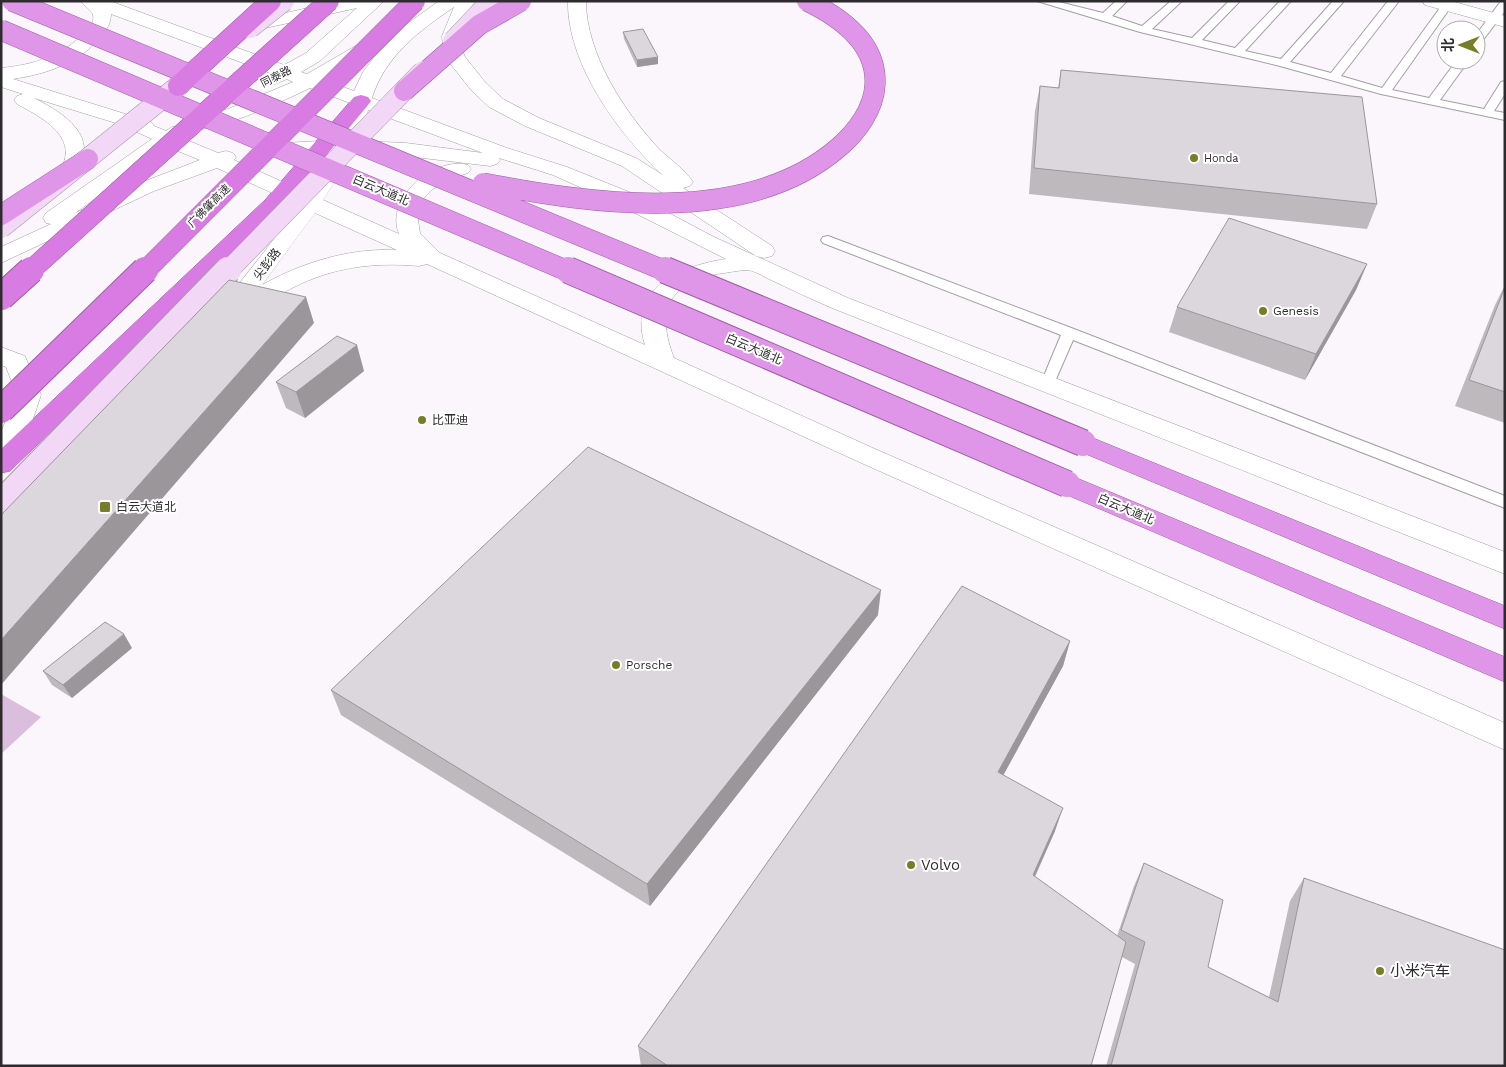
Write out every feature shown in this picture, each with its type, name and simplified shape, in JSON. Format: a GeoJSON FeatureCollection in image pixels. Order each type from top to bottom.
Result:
{"type":"FeatureCollection","features":[{"type":"Feature","properties":{"kind":"highway"},"geometry":{"type":"LineString","coordinates":[[12,1],[1505,618]]}},
{"type":"Feature","properties":{"kind":"highway"},"geometry":{"type":"LineString","coordinates":[[178,86],[271,1]]}},
{"type":"Feature","properties":{"kind":"highway"},"geometry":{"type":"LineString","coordinates":[[1,297],[141,173],[329,1]]}},
{"type":"Feature","properties":{"kind":"highway","name":"广佛肇高速"},"geometry":{"type":"LineString","coordinates":[[1,410],[116,300],[415,1]]}},
{"type":"Feature","properties":{"kind":"highway"},"geometry":{"type":"LineString","coordinates":[[404,91],[479,25],[521,1]]}},
{"type":"Feature","properties":{"kind":"highway"},"geometry":{"type":"LineString","coordinates":[[415,168],[532,192],[656,205],[698,203],[745,193],[794,176],[831,155],[854,132],[871,103],[875,78],[869,56],[852,29],[819,6],[807,1]]}},
{"type":"Feature","properties":{"kind":"highway","name":"白云大道北"},"geometry":{"type":"LineString","coordinates":[[4,41],[87,67],[1505,670]]}},
{"type":"Feature","properties":{"kind":"highway"},"geometry":{"type":"LineString","coordinates":[[1,464],[273,204],[361,101]]}},
{"type":"Feature","properties":{"kind":"highway"},"geometry":{"type":"LineString","coordinates":[[1,215],[88,159]]}},
{"type":"Feature","properties":{"kind":"main road"},"geometry":{"type":"LineString","coordinates":[[1,228],[284,1]]}},
{"type":"Feature","properties":{"kind":"main road"},"geometry":{"type":"LineString","coordinates":[[1,503],[491,1]]}},
{"type":"Feature","properties":{"kind":"street"},"geometry":{"type":"LineString","coordinates":[[91,1],[500,152],[560,171],[621,197],[706,242],[758,258]]}},
{"type":"Feature","properties":{"kind":"street"},"geometry":{"type":"LineString","coordinates":[[1,74],[52,64],[81,47],[98,30],[102,21],[102,10],[91,1]]}},
{"type":"Feature","properties":{"kind":"street"},"geometry":{"type":"LineString","coordinates":[[195,38],[364,1]]}},
{"type":"Feature","properties":{"kind":"street","name":"同泰路"},"geometry":{"type":"LineString","coordinates":[[166,138],[319,52],[375,1]]}},
{"type":"Feature","properties":{"kind":"street"},"geometry":{"type":"LineString","coordinates":[[1,82],[146,127],[190,125],[237,112],[309,81],[445,1]]}},
{"type":"Feature","properties":{"kind":"street","name":"尖彭路"},"geometry":{"type":"LineString","coordinates":[[441,262],[402,257],[376,257],[317,267],[278,285],[211,333],[267,265],[314,198],[341,155],[372,73],[387,52],[406,33],[451,1]]}},
{"type":"Feature","properties":{"kind":"street"},"geometry":{"type":"LineString","coordinates":[[466,1],[451,36],[452,46],[456,58],[478,86],[496,103],[532,122],[629,162],[758,258],[840,303],[1048,383],[1505,564]]}},
{"type":"Feature","properties":{"kind":"street"},"geometry":{"type":"LineString","coordinates":[[577,1],[581,34],[596,75],[617,112],[646,148],[699,195],[728,217],[758,258]]}},
{"type":"Feature","properties":{"kind":"street"},"geometry":{"type":"LineString","coordinates":[[1443,3],[1499,21]]}},
{"type":"Feature","properties":{"kind":"street"},"geometry":{"type":"LineString","coordinates":[[1,86],[40,108],[68,130],[75,140],[77,154],[71,168],[50,193],[1,242]]}},
{"type":"Feature","properties":{"kind":"street"},"geometry":{"type":"LineString","coordinates":[[127,122],[204,154],[664,364],[1505,737]]}},
{"type":"Feature","properties":{"kind":"street"},"geometry":{"type":"LineString","coordinates":[[1,252],[43,225],[166,138]]}},
{"type":"Feature","properties":{"kind":"street"},"geometry":{"type":"LineString","coordinates":[[1,256],[168,178],[224,158],[259,151],[330,146],[404,149],[560,171]]}},
{"type":"Feature","properties":{"kind":"street"},"geometry":{"type":"LineString","coordinates":[[441,262],[413,240],[406,226],[409,204],[417,191],[425,184],[437,177],[465,168],[509,166],[560,171]]}},
{"type":"Feature","properties":{"kind":"street"},"geometry":{"type":"LineString","coordinates":[[664,364],[652,329],[655,310],[660,296],[675,281],[704,270],[758,258]]}},
{"type":"Feature","properties":{"kind":"street"},"geometry":{"type":"LineString","coordinates":[[1,355],[16,362],[29,395],[15,432],[1,452]]}},
{"type":"Feature","properties":{"kind":"lane"},"geometry":{"type":"LineString","coordinates":[[1042,1],[1064,4],[1144,30],[1282,63],[1385,92],[1505,117]]}},
{"type":"Feature","properties":{"kind":"lane"},"geometry":{"type":"LineString","coordinates":[[1105,17],[1122,1]]}},
{"type":"Feature","properties":{"kind":"lane"},"geometry":{"type":"LineString","coordinates":[[1144,30],[1177,1]]}},
{"type":"Feature","properties":{"kind":"lane"},"geometry":{"type":"LineString","coordinates":[[1194,42],[1235,1]]}},
{"type":"Feature","properties":{"kind":"lane"},"geometry":{"type":"LineString","coordinates":[[1237,53],[1286,1]]}},
{"type":"Feature","properties":{"kind":"lane"},"geometry":{"type":"LineString","coordinates":[[1282,63],[1339,1]]}},
{"type":"Feature","properties":{"kind":"lane"},"geometry":{"type":"LineString","coordinates":[[1333,78],[1394,1]]}},
{"type":"Feature","properties":{"kind":"lane"},"geometry":{"type":"LineString","coordinates":[[1385,92],[1443,3]]}},
{"type":"Feature","properties":{"kind":"lane"},"geometry":{"type":"LineString","coordinates":[[1486,33],[1499,21],[1505,3]]}},
{"type":"Feature","properties":{"kind":"lane"},"geometry":{"type":"LineString","coordinates":[[1433,101],[1456,70]]}},
{"type":"Feature","properties":{"kind":"lane"},"geometry":{"type":"LineString","coordinates":[[1487,113],[1505,84]]}},
{"type":"Feature","properties":{"kind":"lane"},"geometry":{"type":"LineString","coordinates":[[828,240],[1505,502]]}},
{"type":"Feature","properties":{"kind":"lane"},"geometry":{"type":"LineString","coordinates":[[1048,383],[1069,332]]}},
{"type":"Feature","properties":{"kind":"shaded area"},"geometry":{"type":"Polygon","coordinates":[[[1,694],[41,717],[1,754],[1,694]]]}},
{"type":"Feature","properties":{"kind":"building"},"geometry":{"type":"Polygon","coordinates":[[[643,29],[658,57],[637,60],[623,32],[643,29]]]}},
{"type":"Feature","properties":{"kind":"building","name":"Honda"},"geometry":{"type":"Polygon","coordinates":[[[1061,70],[1362,97],[1377,204],[1034,168],[1040,86],[1059,88],[1061,70]]]}},
{"type":"Feature","properties":{"kind":"building","name":"Genesis"},"geometry":{"type":"Polygon","coordinates":[[[1229,218],[1367,264],[1316,354],[1177,307],[1229,218]]]}},
{"type":"Feature","properties":{"kind":"building","name":"白云大道北"},"geometry":{"type":"Polygon","coordinates":[[[229,280],[306,297],[1,640],[1,515],[229,280]]]}},
{"type":"Feature","properties":{"kind":"building"},"geometry":{"type":"Polygon","coordinates":[[[1505,287],[1505,392],[1469,380],[1505,287]]]}},
{"type":"Feature","properties":{"kind":"building"},"geometry":{"type":"Polygon","coordinates":[[[337,336],[357,345],[296,392],[276,382],[337,336]]]}},
{"type":"Feature","properties":{"kind":"building","name":"Porsche"},"geometry":{"type":"Polygon","coordinates":[[[588,447],[881,590],[647,884],[331,690],[588,447]]]}},
{"type":"Feature","properties":{"kind":"building","name":"Volvo"},"geometry":{"type":"Polygon","coordinates":[[[962,586],[1070,641],[998,772],[1063,808],[1033,875],[1126,942],[1091,1066],[668,1066],[638,1046],[962,586]]]}},
{"type":"Feature","properties":{"kind":"building"},"geometry":{"type":"Polygon","coordinates":[[[105,622],[124,634],[63,685],[43,671],[105,622]]]}},
{"type":"Feature","properties":{"kind":"building","name":"小米汽车"},"geometry":{"type":"Polygon","coordinates":[[[1144,863],[1223,900],[1208,967],[1278,1002],[1304,878],[1505,950],[1505,1066],[1111,1066],[1145,942],[1121,930],[1144,863]]]}},
{"type":"Feature","properties":{"kind":"place","name":"Honda"},"geometry":{"type":"Point","coordinates":[1194,158]}},
{"type":"Feature","properties":{"kind":"place","name":"Genesis"},"geometry":{"type":"Point","coordinates":[1263,311]}},
{"type":"Feature","properties":{"kind":"place","name":"比亚迪"},"geometry":{"type":"Point","coordinates":[422,420]}},
{"type":"Feature","properties":{"kind":"place","name":"白云大道北"},"geometry":{"type":"Point","coordinates":[105,507]}},
{"type":"Feature","properties":{"kind":"place","name":"Porsche"},"geometry":{"type":"Point","coordinates":[616,665]}},
{"type":"Feature","properties":{"kind":"place","name":"Volvo"},"geometry":{"type":"Point","coordinates":[911,865]}},
{"type":"Feature","properties":{"kind":"place","name":"小米汽车"},"geometry":{"type":"Point","coordinates":[1380,971]}}]}
